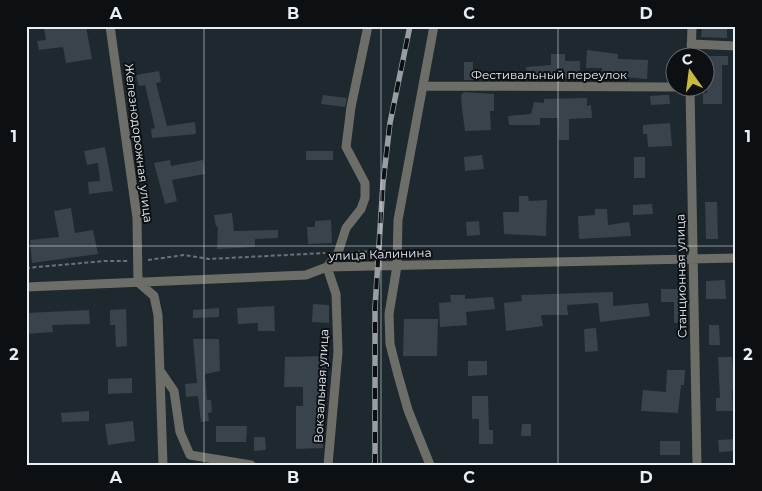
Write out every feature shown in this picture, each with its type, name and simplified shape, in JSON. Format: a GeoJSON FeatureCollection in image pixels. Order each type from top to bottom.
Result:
{"type":"FeatureCollection","features":[{"type":"Feature","properties":{"kind":"street","name":"Железнодорожная улица"},"geometry":{"type":"LineString","coordinates":[[110,26],[137,218],[138,282]]}},
{"type":"Feature","properties":{"kind":"street"},"geometry":{"type":"LineString","coordinates":[[327,268],[338,253],[346,228],[361,209],[365,198],[365,183],[346,147],[351,107],[368,26]]}},
{"type":"Feature","properties":{"kind":"street"},"geometry":{"type":"LineString","coordinates":[[430,465],[408,410],[390,344],[389,314],[397,266],[398,220],[434,26]]}},
{"type":"Feature","properties":{"kind":"street"},"geometry":{"type":"LineString","coordinates":[[691,48],[692,26]]}},
{"type":"Feature","properties":{"kind":"street"},"geometry":{"type":"LineString","coordinates":[[691,44],[736,46]]}},
{"type":"Feature","properties":{"kind":"street","name":"Фестивальный переулок"},"geometry":{"type":"LineString","coordinates":[[423,86],[664,87]]}},
{"type":"Feature","properties":{"kind":"street","name":"Станционная улица"},"geometry":{"type":"LineString","coordinates":[[690,98],[697,465]]}},
{"type":"Feature","properties":{"kind":"street","name":"улица Калинина"},"geometry":{"type":"LineString","coordinates":[[26,287],[306,275],[327,268],[736,258]]}},
{"type":"Feature","properties":{"kind":"street","name":"Вокзальная улица"},"geometry":{"type":"LineString","coordinates":[[327,268],[336,294],[338,352],[328,465]]}},
{"type":"Feature","properties":{"kind":"street"},"geometry":{"type":"LineString","coordinates":[[138,282],[154,296],[158,315],[163,465]]}},
{"type":"Feature","properties":{"kind":"street"},"geometry":{"type":"LineString","coordinates":[[161,372],[174,391],[180,432],[190,455],[251,465]]}},
{"type":"Feature","properties":{"kind":"path"},"geometry":{"type":"LineString","coordinates":[[26,268],[105,261],[138,262],[184,254],[209,259],[298,253],[396,250]]}},
{"type":"Feature","properties":{"kind":"building"},"geometry":{"type":"Polygon","coordinates":[[[86,26],[92,59],[66,63],[63,47],[39,50],[37,41],[46,40],[44,28],[86,26]]]}},
{"type":"Feature","properties":{"kind":"building"},"geometry":{"type":"Polygon","coordinates":[[[702,28],[727,29],[727,38],[701,37],[702,28]]]}},
{"type":"Feature","properties":{"kind":"building"},"geometry":{"type":"Polygon","coordinates":[[[587,50],[618,54],[618,59],[648,60],[647,79],[602,75],[602,68],[586,68],[587,50]]]}},
{"type":"Feature","properties":{"kind":"building"},"geometry":{"type":"Polygon","coordinates":[[[551,54],[565,54],[565,61],[580,61],[580,78],[527,79],[526,67],[551,65],[551,54]]]}},
{"type":"Feature","properties":{"kind":"building"},"geometry":{"type":"Polygon","coordinates":[[[714,56],[728,56],[728,65],[722,65],[722,104],[703,104],[703,98],[714,98],[714,56]]]}},
{"type":"Feature","properties":{"kind":"building"},"geometry":{"type":"Polygon","coordinates":[[[464,62],[473,62],[473,80],[464,80],[464,62]]]}},
{"type":"Feature","properties":{"kind":"building"},"geometry":{"type":"Polygon","coordinates":[[[159,71],[161,82],[156,83],[167,126],[195,122],[196,134],[152,138],[151,129],[155,128],[145,85],[139,86],[136,75],[159,71]]]}},
{"type":"Feature","properties":{"kind":"building"},"geometry":{"type":"Polygon","coordinates":[[[464,92],[494,94],[494,111],[490,111],[491,130],[465,131],[461,95],[464,92]]]}},
{"type":"Feature","properties":{"kind":"building"},"geometry":{"type":"Polygon","coordinates":[[[323,95],[347,98],[345,107],[321,104],[323,95]]]}},
{"type":"Feature","properties":{"kind":"building"},"geometry":{"type":"Polygon","coordinates":[[[664,95],[664,98],[669,98],[670,104],[651,105],[650,96],[664,95]]]}},
{"type":"Feature","properties":{"kind":"building"},"geometry":{"type":"Polygon","coordinates":[[[587,98],[587,106],[591,105],[592,118],[569,119],[569,140],[559,140],[558,118],[540,118],[540,125],[509,125],[508,116],[531,114],[534,102],[544,103],[544,99],[587,98]]]}},
{"type":"Feature","properties":{"kind":"building"},"geometry":{"type":"Polygon","coordinates":[[[670,123],[672,146],[648,147],[647,134],[643,134],[643,125],[670,123]]]}},
{"type":"Feature","properties":{"kind":"building"},"geometry":{"type":"Polygon","coordinates":[[[105,147],[113,191],[89,194],[88,182],[100,181],[98,163],[87,165],[84,151],[105,147]]]}},
{"type":"Feature","properties":{"kind":"building"},"geometry":{"type":"Polygon","coordinates":[[[306,151],[333,151],[333,160],[306,160],[306,151]]]}},
{"type":"Feature","properties":{"kind":"building"},"geometry":{"type":"Polygon","coordinates":[[[482,155],[484,169],[465,171],[464,157],[482,155]]]}},
{"type":"Feature","properties":{"kind":"building"},"geometry":{"type":"Polygon","coordinates":[[[634,157],[645,157],[645,178],[634,178],[634,157]]]}},
{"type":"Feature","properties":{"kind":"building"},"geometry":{"type":"Polygon","coordinates":[[[170,160],[171,166],[203,160],[205,174],[172,180],[177,201],[165,204],[154,163],[170,160]]]}},
{"type":"Feature","properties":{"kind":"building"},"geometry":{"type":"Polygon","coordinates":[[[519,196],[528,196],[529,201],[547,200],[546,236],[504,234],[503,212],[519,212],[519,196]]]}},
{"type":"Feature","properties":{"kind":"building"},"geometry":{"type":"Polygon","coordinates":[[[705,202],[717,202],[718,239],[706,239],[705,202]]]}},
{"type":"Feature","properties":{"kind":"building"},"geometry":{"type":"Polygon","coordinates":[[[652,204],[653,214],[633,215],[633,205],[652,204]]]}},
{"type":"Feature","properties":{"kind":"building"},"geometry":{"type":"Polygon","coordinates":[[[71,208],[75,233],[93,230],[98,254],[32,263],[30,240],[59,237],[54,211],[71,208]]]}},
{"type":"Feature","properties":{"kind":"building"},"geometry":{"type":"Polygon","coordinates":[[[595,209],[607,209],[608,225],[629,222],[631,236],[579,239],[578,216],[595,215],[595,209]]]}},
{"type":"Feature","properties":{"kind":"building"},"geometry":{"type":"Polygon","coordinates":[[[232,213],[234,231],[278,230],[278,238],[255,239],[255,247],[217,249],[218,226],[216,227],[214,215],[232,213]]]}},
{"type":"Feature","properties":{"kind":"building"},"geometry":{"type":"Polygon","coordinates":[[[331,220],[332,243],[308,244],[307,227],[315,227],[315,221],[331,220]]]}},
{"type":"Feature","properties":{"kind":"building"},"geometry":{"type":"Polygon","coordinates":[[[479,221],[480,235],[467,236],[466,222],[479,221]]]}},
{"type":"Feature","properties":{"kind":"building"},"geometry":{"type":"Polygon","coordinates":[[[725,280],[726,299],[706,299],[706,281],[725,280]]]}},
{"type":"Feature","properties":{"kind":"building"},"geometry":{"type":"Polygon","coordinates":[[[661,289],[684,289],[686,322],[674,323],[674,302],[661,302],[661,289]]]}},
{"type":"Feature","properties":{"kind":"building"},"geometry":{"type":"Polygon","coordinates":[[[613,292],[613,306],[648,303],[650,316],[600,322],[598,303],[567,305],[568,315],[541,315],[543,326],[506,331],[504,303],[522,301],[521,295],[613,292]]]}},
{"type":"Feature","properties":{"kind":"building"},"geometry":{"type":"Polygon","coordinates":[[[450,295],[465,295],[465,299],[493,297],[495,309],[466,312],[467,325],[440,327],[439,303],[451,302],[450,295]]]}},
{"type":"Feature","properties":{"kind":"building"},"geometry":{"type":"Polygon","coordinates":[[[313,304],[329,305],[329,323],[312,322],[313,304]]]}},
{"type":"Feature","properties":{"kind":"building"},"geometry":{"type":"Polygon","coordinates":[[[274,306],[275,331],[258,331],[258,323],[238,324],[237,308],[274,306]]]}},
{"type":"Feature","properties":{"kind":"building"},"geometry":{"type":"Polygon","coordinates":[[[219,308],[219,317],[193,318],[193,310],[219,308]]]}},
{"type":"Feature","properties":{"kind":"building"},"geometry":{"type":"Polygon","coordinates":[[[126,309],[127,346],[116,347],[115,325],[110,325],[110,310],[126,309]]]}},
{"type":"Feature","properties":{"kind":"building"},"geometry":{"type":"Polygon","coordinates":[[[89,310],[90,324],[52,325],[53,332],[26,334],[26,313],[89,310]]]}},
{"type":"Feature","properties":{"kind":"building"},"geometry":{"type":"Polygon","coordinates":[[[404,319],[438,319],[437,356],[403,356],[404,319]]]}},
{"type":"Feature","properties":{"kind":"building"},"geometry":{"type":"Polygon","coordinates":[[[709,325],[719,325],[720,345],[709,345],[709,325]]]}},
{"type":"Feature","properties":{"kind":"building"},"geometry":{"type":"Polygon","coordinates":[[[596,328],[598,351],[585,352],[584,329],[596,328]]]}},
{"type":"Feature","properties":{"kind":"building"},"geometry":{"type":"Polygon","coordinates":[[[193,339],[219,339],[220,371],[205,374],[207,400],[211,400],[212,412],[208,413],[209,421],[201,422],[198,396],[186,397],[185,384],[197,383],[193,339]]]}},
{"type":"Feature","properties":{"kind":"building"},"geometry":{"type":"Polygon","coordinates":[[[327,356],[328,371],[320,372],[323,448],[296,449],[296,406],[303,406],[303,387],[284,387],[285,357],[327,356]]]}},
{"type":"Feature","properties":{"kind":"building"},"geometry":{"type":"Polygon","coordinates":[[[718,357],[732,357],[735,391],[732,391],[733,411],[716,411],[716,398],[720,398],[718,357]]]}},
{"type":"Feature","properties":{"kind":"building"},"geometry":{"type":"Polygon","coordinates":[[[468,361],[487,361],[487,375],[468,376],[468,361]]]}},
{"type":"Feature","properties":{"kind":"building"},"geometry":{"type":"Polygon","coordinates":[[[667,370],[685,370],[684,385],[681,385],[678,413],[641,411],[643,390],[666,392],[667,370]]]}},
{"type":"Feature","properties":{"kind":"building"},"geometry":{"type":"Polygon","coordinates":[[[132,378],[132,393],[108,394],[108,379],[132,378]]]}},
{"type":"Feature","properties":{"kind":"building"},"geometry":{"type":"Polygon","coordinates":[[[472,396],[488,396],[489,430],[493,430],[493,444],[479,444],[479,419],[472,419],[472,396]]]}},
{"type":"Feature","properties":{"kind":"building"},"geometry":{"type":"Polygon","coordinates":[[[89,411],[89,421],[62,422],[61,413],[89,411]]]}},
{"type":"Feature","properties":{"kind":"building"},"geometry":{"type":"Polygon","coordinates":[[[133,421],[135,441],[108,445],[105,424],[133,421]]]}},
{"type":"Feature","properties":{"kind":"building"},"geometry":{"type":"Polygon","coordinates":[[[522,424],[531,424],[531,436],[521,436],[522,424]]]}},
{"type":"Feature","properties":{"kind":"building"},"geometry":{"type":"Polygon","coordinates":[[[216,426],[247,426],[246,442],[216,442],[216,426]]]}},
{"type":"Feature","properties":{"kind":"building"},"geometry":{"type":"Polygon","coordinates":[[[254,437],[265,437],[266,450],[254,451],[254,437]]]}},
{"type":"Feature","properties":{"kind":"building"},"geometry":{"type":"Polygon","coordinates":[[[736,439],[736,451],[719,452],[718,440],[736,439]]]}},
{"type":"Feature","properties":{"kind":"building"},"geometry":{"type":"Polygon","coordinates":[[[660,441],[680,441],[680,455],[660,455],[660,441]]]}},
{"type":"Feature","properties":{"kind":"railway"},"geometry":{"type":"LineString","coordinates":[[375,465],[375,308],[383,183],[390,123],[410,26]]}}]}
